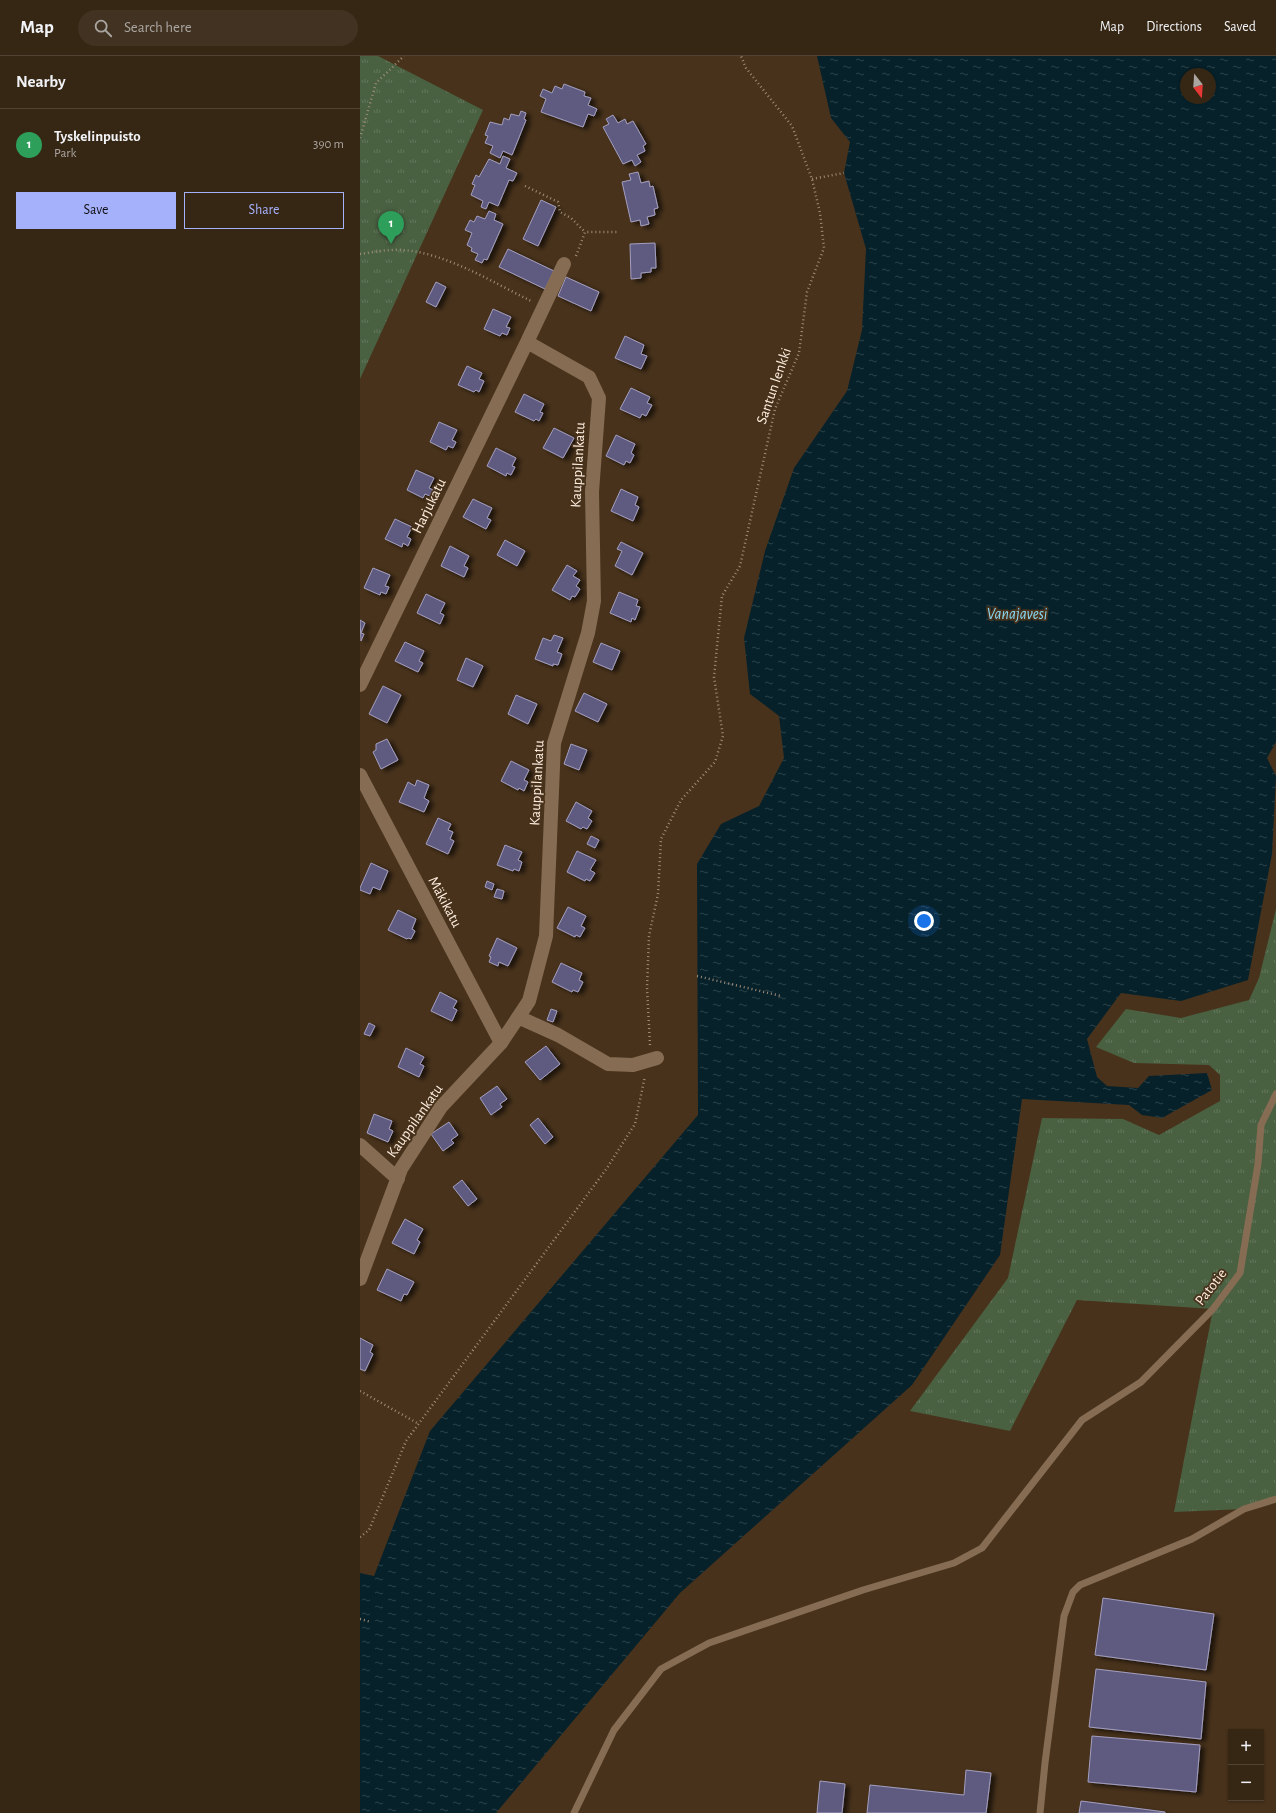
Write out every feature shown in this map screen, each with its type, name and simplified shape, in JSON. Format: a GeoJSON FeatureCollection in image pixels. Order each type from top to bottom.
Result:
{"type":"FeatureCollection","features":[{"type":"Feature","properties":{"kind":"street"},"geometry":{"type":"LineString","coordinates":[[527,342],[543,307],[569,262]]}},
{"type":"Feature","properties":{"kind":"street","name":"Harjukatu"},"geometry":{"type":"LineString","coordinates":[[360,685],[527,342]]}},
{"type":"Feature","properties":{"kind":"street","name":"Kauppilankatu"},"geometry":{"type":"LineString","coordinates":[[360,1279],[401,1169],[441,1108],[501,1043],[528,1001],[546,936],[554,743],[588,633],[594,601],[592,492],[599,398],[589,377],[527,342]]}},
{"type":"Feature","properties":{"kind":"street","name":"Mäkikatu"},"geometry":{"type":"LineString","coordinates":[[360,775],[501,1043]]}},
{"type":"Feature","properties":{"kind":"street"},"geometry":{"type":"LineString","coordinates":[[518,1017],[558,1035],[608,1064],[633,1065],[653,1060]]}},
{"type":"Feature","properties":{"kind":"street"},"geometry":{"type":"LineString","coordinates":[[360,1145],[398,1179]]}},
{"type":"Feature","properties":{"kind":"lane","name":"Patotie"},"geometry":{"type":"LineString","coordinates":[[574,1813],[614,1730],[661,1669],[709,1643],[862,1590],[954,1562],[982,1548],[1082,1420],[1141,1382],[1213,1309],[1240,1273],[1258,1164],[1261,1125],[1276,1094]]}},
{"type":"Feature","properties":{"kind":"lane"},"geometry":{"type":"LineString","coordinates":[[1040,1813],[1064,1616],[1073,1592],[1080,1585],[1192,1538],[1244,1509],[1276,1499]]}},
{"type":"Feature","properties":{"kind":"path"},"geometry":{"type":"LineString","coordinates":[[360,138],[376,83],[404,56]]}},
{"type":"Feature","properties":{"kind":"path","name":"Santun lenkki"},"geometry":{"type":"LineString","coordinates":[[653,1060],[650,1053],[647,988],[649,936],[658,894],[661,839],[681,800],[715,762],[723,736],[714,677],[722,596],[740,566],[775,409],[799,353],[807,292],[824,248],[820,213],[812,179],[792,126],[746,68],[741,56]]}},
{"type":"Feature","properties":{"kind":"path"},"geometry":{"type":"LineString","coordinates":[[812,179],[844,173]]}},
{"type":"Feature","properties":{"kind":"path"},"geometry":{"type":"LineString","coordinates":[[524,186],[558,202],[560,212],[570,218],[585,232],[620,232]]}},
{"type":"Feature","properties":{"kind":"path"},"geometry":{"type":"LineString","coordinates":[[569,262],[585,232]]}},
{"type":"Feature","properties":{"kind":"path"},"geometry":{"type":"LineString","coordinates":[[360,254],[402,250],[424,253],[461,267],[543,307]]}},
{"type":"Feature","properties":{"kind":"path"},"geometry":{"type":"LineString","coordinates":[[697,976],[781,996]]}},
{"type":"Feature","properties":{"kind":"path"},"geometry":{"type":"LineString","coordinates":[[360,1537],[369,1530],[406,1441],[607,1168],[635,1124],[653,1060]]}},
{"type":"Feature","properties":{"kind":"path"},"geometry":{"type":"LineString","coordinates":[[360,1391],[419,1424]]}},
{"type":"Feature","properties":{"kind":"path"},"geometry":{"type":"LineString","coordinates":[[360,1619],[371,1622]]}},
{"type":"Feature","properties":{"kind":"green space"},"geometry":{"type":"Polygon","coordinates":[[[360,56],[378,56],[483,110],[360,379],[360,56]]]}},
{"type":"Feature","properties":{"kind":"green space"},"geometry":{"type":"Polygon","coordinates":[[[1276,909],[1276,1499],[1244,1509],[1174,1512],[1213,1309],[1077,1300],[1010,1431],[910,1411],[1008,1278],[1042,1118],[1123,1119],[1159,1135],[1220,1101],[1220,1075],[1209,1065],[1134,1063],[1096,1047],[1126,1009],[1181,1018],[1249,1000],[1259,978],[1276,909]]]}},
{"type":"Feature","properties":{"kind":"water","name":"Vanajavesi"},"geometry":{"type":"Polygon","coordinates":[[[817,56],[1276,56],[1276,742],[1267,758],[1276,776],[1272,854],[1248,980],[1181,1001],[1121,993],[1087,1039],[1097,1077],[1107,1086],[1138,1088],[1149,1076],[1207,1073],[1212,1090],[1162,1118],[1142,1115],[1129,1105],[1022,1099],[1000,1255],[912,1385],[680,1593],[496,1813],[360,1813],[360,1573],[374,1576],[430,1431],[698,1115],[697,864],[721,824],[759,806],[784,758],[779,716],[750,694],[744,638],[765,551],[794,468],[847,391],[862,330],[866,249],[844,173],[850,142],[831,118],[817,56]]]}},
{"type":"Feature","properties":{"kind":"building"},"geometry":{"type":"Polygon","coordinates":[[[564,84],[585,92],[584,96],[591,98],[588,105],[597,109],[594,116],[588,114],[583,127],[541,112],[546,99],[540,96],[543,89],[552,93],[555,86],[562,89],[564,84]]]}},
{"type":"Feature","properties":{"kind":"building"},"geometry":{"type":"Polygon","coordinates":[[[521,111],[526,113],[524,119],[526,120],[512,155],[503,151],[500,158],[490,153],[493,146],[485,143],[488,136],[485,135],[490,122],[502,125],[504,118],[509,120],[511,114],[519,116],[521,111]]]}},
{"type":"Feature","properties":{"kind":"building"},"geometry":{"type":"Polygon","coordinates":[[[613,115],[618,123],[625,119],[627,124],[633,121],[646,144],[643,146],[645,151],[637,155],[641,162],[635,166],[632,160],[623,164],[603,127],[609,124],[606,119],[613,115]]]}},
{"type":"Feature","properties":{"kind":"building"},"geometry":{"type":"Polygon","coordinates":[[[503,156],[510,159],[506,168],[517,173],[513,181],[509,180],[498,206],[489,202],[486,209],[481,207],[483,201],[471,195],[475,185],[472,184],[476,175],[479,177],[489,159],[500,164],[503,156]]]}},
{"type":"Feature","properties":{"kind":"building"},"geometry":{"type":"Polygon","coordinates":[[[638,172],[641,183],[649,181],[650,187],[653,186],[658,208],[654,209],[655,215],[647,217],[649,224],[641,226],[640,220],[631,222],[622,182],[631,180],[629,174],[638,172]]]}},
{"type":"Feature","properties":{"kind":"building"},"geometry":{"type":"Polygon","coordinates":[[[541,200],[556,207],[538,246],[523,239],[541,200]]]}},
{"type":"Feature","properties":{"kind":"building"},"geometry":{"type":"Polygon","coordinates":[[[489,211],[496,214],[494,220],[503,224],[487,260],[484,259],[482,263],[475,260],[478,254],[471,251],[472,248],[467,245],[472,233],[465,230],[470,220],[474,222],[477,216],[485,219],[489,211]]]}},
{"type":"Feature","properties":{"kind":"building"},"geometry":{"type":"Polygon","coordinates":[[[655,243],[656,268],[651,268],[651,272],[641,273],[641,278],[631,279],[630,244],[655,243]]]}},
{"type":"Feature","properties":{"kind":"building"},"geometry":{"type":"Polygon","coordinates":[[[508,249],[554,271],[545,289],[499,267],[508,249]]]}},
{"type":"Feature","properties":{"kind":"building"},"geometry":{"type":"Polygon","coordinates":[[[566,277],[599,292],[591,311],[558,296],[566,277]]]}},
{"type":"Feature","properties":{"kind":"building"},"geometry":{"type":"Polygon","coordinates":[[[436,282],[446,287],[436,307],[426,302],[436,282]]]}},
{"type":"Feature","properties":{"kind":"building"},"geometry":{"type":"Polygon","coordinates":[[[493,309],[511,317],[506,327],[510,328],[507,335],[502,333],[500,336],[484,329],[493,309]]]}},
{"type":"Feature","properties":{"kind":"building"},"geometry":{"type":"Polygon","coordinates":[[[625,336],[644,345],[641,354],[647,356],[641,369],[615,358],[625,336]]]}},
{"type":"Feature","properties":{"kind":"building"},"geometry":{"type":"Polygon","coordinates":[[[467,366],[482,373],[479,379],[484,381],[479,392],[476,390],[474,392],[458,385],[467,366]]]}},
{"type":"Feature","properties":{"kind":"building"},"geometry":{"type":"Polygon","coordinates":[[[631,388],[650,397],[647,403],[652,405],[646,416],[642,414],[640,418],[620,409],[631,388]]]}},
{"type":"Feature","properties":{"kind":"building"},"geometry":{"type":"Polygon","coordinates":[[[524,394],[544,404],[540,412],[543,413],[539,421],[536,419],[534,421],[515,412],[524,394]]]}},
{"type":"Feature","properties":{"kind":"building"},"geometry":{"type":"Polygon","coordinates":[[[439,422],[457,430],[452,440],[456,442],[453,448],[448,446],[446,450],[430,442],[439,422]]]}},
{"type":"Feature","properties":{"kind":"building"},"geometry":{"type":"Polygon","coordinates":[[[554,428],[574,438],[563,458],[543,448],[554,428]]]}},
{"type":"Feature","properties":{"kind":"building"},"geometry":{"type":"Polygon","coordinates":[[[616,435],[635,444],[631,453],[634,455],[630,463],[626,461],[624,465],[606,456],[616,435]]]}},
{"type":"Feature","properties":{"kind":"building"},"geometry":{"type":"Polygon","coordinates":[[[496,448],[516,458],[512,466],[515,467],[511,475],[507,473],[506,476],[487,466],[496,448]]]}},
{"type":"Feature","properties":{"kind":"building"},"geometry":{"type":"Polygon","coordinates":[[[416,470],[434,478],[429,488],[433,490],[430,496],[425,494],[423,498],[407,490],[416,470]]]}},
{"type":"Feature","properties":{"kind":"building"},"geometry":{"type":"Polygon","coordinates":[[[621,489],[638,497],[635,505],[639,507],[633,521],[611,511],[621,489]]]}},
{"type":"Feature","properties":{"kind":"building"},"geometry":{"type":"Polygon","coordinates":[[[473,499],[492,508],[487,518],[491,520],[486,529],[463,517],[473,499]]]}},
{"type":"Feature","properties":{"kind":"building"},"geometry":{"type":"Polygon","coordinates":[[[395,519],[412,527],[407,537],[411,539],[408,546],[403,543],[402,547],[385,539],[395,519]]]}},
{"type":"Feature","properties":{"kind":"building"},"geometry":{"type":"Polygon","coordinates":[[[505,540],[525,551],[517,566],[497,555],[505,540]]]}},
{"type":"Feature","properties":{"kind":"building"},"geometry":{"type":"Polygon","coordinates":[[[621,542],[643,553],[632,575],[615,566],[622,551],[617,549],[621,542]]]}},
{"type":"Feature","properties":{"kind":"building"},"geometry":{"type":"Polygon","coordinates":[[[450,546],[469,556],[464,566],[468,568],[464,577],[441,566],[450,546]]]}},
{"type":"Feature","properties":{"kind":"building"},"geometry":{"type":"Polygon","coordinates":[[[567,565],[577,571],[573,576],[580,580],[576,586],[580,589],[575,597],[572,596],[570,600],[552,590],[567,565]]]}},
{"type":"Feature","properties":{"kind":"building"},"geometry":{"type":"Polygon","coordinates":[[[373,568],[390,575],[385,586],[389,587],[386,594],[381,592],[380,595],[364,588],[373,568]]]}},
{"type":"Feature","properties":{"kind":"building"},"geometry":{"type":"Polygon","coordinates":[[[619,592],[638,600],[636,606],[640,607],[635,620],[632,618],[631,622],[610,613],[619,592]]]}},
{"type":"Feature","properties":{"kind":"building"},"geometry":{"type":"Polygon","coordinates":[[[426,594],[445,603],[440,613],[444,615],[440,624],[417,613],[426,594]]]}},
{"type":"Feature","properties":{"kind":"building"},"geometry":{"type":"Polygon","coordinates":[[[360,620],[365,623],[361,633],[364,634],[361,641],[360,620]]]}},
{"type":"Feature","properties":{"kind":"building"},"geometry":{"type":"Polygon","coordinates":[[[554,635],[563,638],[557,652],[562,654],[558,665],[553,664],[553,666],[535,659],[543,638],[551,641],[554,635]]]}},
{"type":"Feature","properties":{"kind":"building"},"geometry":{"type":"Polygon","coordinates":[[[405,642],[424,651],[419,661],[423,663],[418,672],[395,661],[405,642]]]}},
{"type":"Feature","properties":{"kind":"building"},"geometry":{"type":"Polygon","coordinates":[[[601,643],[620,651],[612,670],[593,662],[601,643]]]}},
{"type":"Feature","properties":{"kind":"building"},"geometry":{"type":"Polygon","coordinates":[[[466,658],[483,666],[473,687],[457,680],[466,658]]]}},
{"type":"Feature","properties":{"kind":"building"},"geometry":{"type":"Polygon","coordinates":[[[383,686],[401,695],[387,723],[369,714],[383,686]]]}},
{"type":"Feature","properties":{"kind":"building"},"geometry":{"type":"Polygon","coordinates":[[[584,693],[607,704],[598,722],[575,711],[584,693]]]}},
{"type":"Feature","properties":{"kind":"building"},"geometry":{"type":"Polygon","coordinates":[[[516,695],[537,704],[528,724],[508,714],[516,695]]]}},
{"type":"Feature","properties":{"kind":"building"},"geometry":{"type":"Polygon","coordinates":[[[387,739],[398,760],[381,769],[373,752],[376,750],[376,744],[387,739]]]}},
{"type":"Feature","properties":{"kind":"building"},"geometry":{"type":"Polygon","coordinates":[[[571,744],[587,750],[579,770],[564,764],[571,744]]]}},
{"type":"Feature","properties":{"kind":"building"},"geometry":{"type":"Polygon","coordinates":[[[511,761],[529,770],[524,780],[528,782],[524,791],[519,788],[518,790],[501,781],[511,761]]]}},
{"type":"Feature","properties":{"kind":"building"},"geometry":{"type":"Polygon","coordinates":[[[417,780],[429,785],[424,798],[429,801],[424,812],[399,802],[408,782],[415,786],[417,780]]]}},
{"type":"Feature","properties":{"kind":"building"},"geometry":{"type":"Polygon","coordinates":[[[576,802],[592,811],[588,818],[592,821],[587,829],[583,827],[581,829],[566,821],[576,802]]]}},
{"type":"Feature","properties":{"kind":"building"},"geometry":{"type":"Polygon","coordinates":[[[438,818],[451,824],[448,830],[453,832],[450,839],[454,841],[448,854],[426,844],[438,818]]]}},
{"type":"Feature","properties":{"kind":"building"},"geometry":{"type":"Polygon","coordinates":[[[591,836],[599,840],[595,848],[587,844],[591,836]]]}},
{"type":"Feature","properties":{"kind":"building"},"geometry":{"type":"Polygon","coordinates":[[[505,845],[522,852],[518,860],[522,862],[519,871],[514,869],[513,871],[497,865],[505,845]]]}},
{"type":"Feature","properties":{"kind":"building"},"geometry":{"type":"Polygon","coordinates":[[[577,851],[596,860],[590,870],[595,873],[590,881],[586,879],[585,881],[567,872],[577,851]]]}},
{"type":"Feature","properties":{"kind":"building"},"geometry":{"type":"Polygon","coordinates":[[[371,863],[388,871],[380,890],[373,887],[370,894],[360,890],[360,888],[371,863]]]}},
{"type":"Feature","properties":{"kind":"building"},"geometry":{"type":"Polygon","coordinates":[[[487,881],[494,884],[492,890],[485,887],[487,881]]]}},
{"type":"Feature","properties":{"kind":"building"},"geometry":{"type":"Polygon","coordinates":[[[497,889],[504,891],[502,899],[494,897],[497,889]]]}},
{"type":"Feature","properties":{"kind":"building"},"geometry":{"type":"Polygon","coordinates":[[[568,907],[586,916],[581,926],[585,928],[580,937],[576,935],[575,937],[557,928],[568,907]]]}},
{"type":"Feature","properties":{"kind":"building"},"geometry":{"type":"Polygon","coordinates":[[[398,910],[416,919],[412,929],[415,931],[411,939],[407,939],[388,930],[398,910]]]}},
{"type":"Feature","properties":{"kind":"building"},"geometry":{"type":"Polygon","coordinates":[[[497,938],[517,948],[508,966],[499,962],[498,966],[489,962],[491,957],[489,956],[497,938]]]}},
{"type":"Feature","properties":{"kind":"building"},"geometry":{"type":"Polygon","coordinates":[[[561,963],[582,973],[579,980],[583,982],[578,992],[573,990],[572,992],[552,982],[561,963]]]}},
{"type":"Feature","properties":{"kind":"building"},"geometry":{"type":"Polygon","coordinates":[[[440,992],[457,1001],[453,1008],[457,1010],[452,1021],[431,1011],[440,992]]]}},
{"type":"Feature","properties":{"kind":"building"},"geometry":{"type":"Polygon","coordinates":[[[551,1009],[557,1011],[553,1022],[547,1020],[551,1009]]]}},
{"type":"Feature","properties":{"kind":"building"},"geometry":{"type":"Polygon","coordinates":[[[369,1023],[375,1026],[370,1036],[364,1034],[369,1023]]]}},
{"type":"Feature","properties":{"kind":"building"},"geometry":{"type":"Polygon","coordinates":[[[546,1046],[560,1064],[540,1080],[525,1062],[546,1046]]]}},
{"type":"Feature","properties":{"kind":"building"},"geometry":{"type":"Polygon","coordinates":[[[406,1048],[424,1057],[420,1064],[424,1066],[419,1077],[398,1067],[406,1048]]]}},
{"type":"Feature","properties":{"kind":"building"},"geometry":{"type":"Polygon","coordinates":[[[497,1086],[507,1099],[500,1104],[502,1107],[491,1115],[480,1098],[497,1086]]]}},
{"type":"Feature","properties":{"kind":"building"},"geometry":{"type":"Polygon","coordinates":[[[374,1114],[392,1121],[389,1129],[393,1131],[388,1142],[367,1133],[374,1114]]]}},
{"type":"Feature","properties":{"kind":"building"},"geometry":{"type":"Polygon","coordinates":[[[538,1118],[553,1137],[545,1144],[530,1125],[538,1118]]]}},
{"type":"Feature","properties":{"kind":"building"},"geometry":{"type":"Polygon","coordinates":[[[449,1122],[458,1135],[451,1140],[454,1143],[443,1151],[431,1134],[449,1122]]]}},
{"type":"Feature","properties":{"kind":"building"},"geometry":{"type":"Polygon","coordinates":[[[462,1180],[477,1199],[468,1206],[453,1187],[462,1180]]]}},
{"type":"Feature","properties":{"kind":"building"},"geometry":{"type":"Polygon","coordinates":[[[405,1219],[423,1229],[417,1240],[420,1242],[414,1254],[392,1243],[405,1219]]]}},
{"type":"Feature","properties":{"kind":"building"},"geometry":{"type":"Polygon","coordinates":[[[387,1269],[414,1282],[407,1295],[404,1294],[401,1301],[377,1290],[387,1269]]]}},
{"type":"Feature","properties":{"kind":"building"},"geometry":{"type":"Polygon","coordinates":[[[360,1338],[373,1345],[370,1352],[373,1354],[365,1371],[360,1369],[360,1338]]]}},
{"type":"Feature","properties":{"kind":"building"},"geometry":{"type":"Polygon","coordinates":[[[1103,1598],[1214,1614],[1206,1670],[1095,1655],[1103,1598]]]}},
{"type":"Feature","properties":{"kind":"building"},"geometry":{"type":"Polygon","coordinates":[[[1096,1669],[1206,1682],[1201,1739],[1089,1727],[1096,1669]]]}},
{"type":"Feature","properties":{"kind":"building"},"geometry":{"type":"Polygon","coordinates":[[[1092,1736],[1200,1745],[1196,1792],[1088,1782],[1092,1736]]]}},
{"type":"Feature","properties":{"kind":"building"},"geometry":{"type":"Polygon","coordinates":[[[966,1770],[991,1773],[986,1813],[867,1813],[870,1785],[964,1795],[966,1770]]]}},
{"type":"Feature","properties":{"kind":"building"},"geometry":{"type":"Polygon","coordinates":[[[820,1781],[845,1784],[842,1813],[817,1813],[820,1781]]]}},
{"type":"Feature","properties":{"kind":"building"},"geometry":{"type":"Polygon","coordinates":[[[1081,1801],[1165,1812],[1165,1813],[1079,1813],[1081,1801]]]}},
{"type":"Feature","properties":{"kind":"place","name":"Tyskelinpuisto"},"geometry":{"type":"Point","coordinates":[391,244]}}]}
